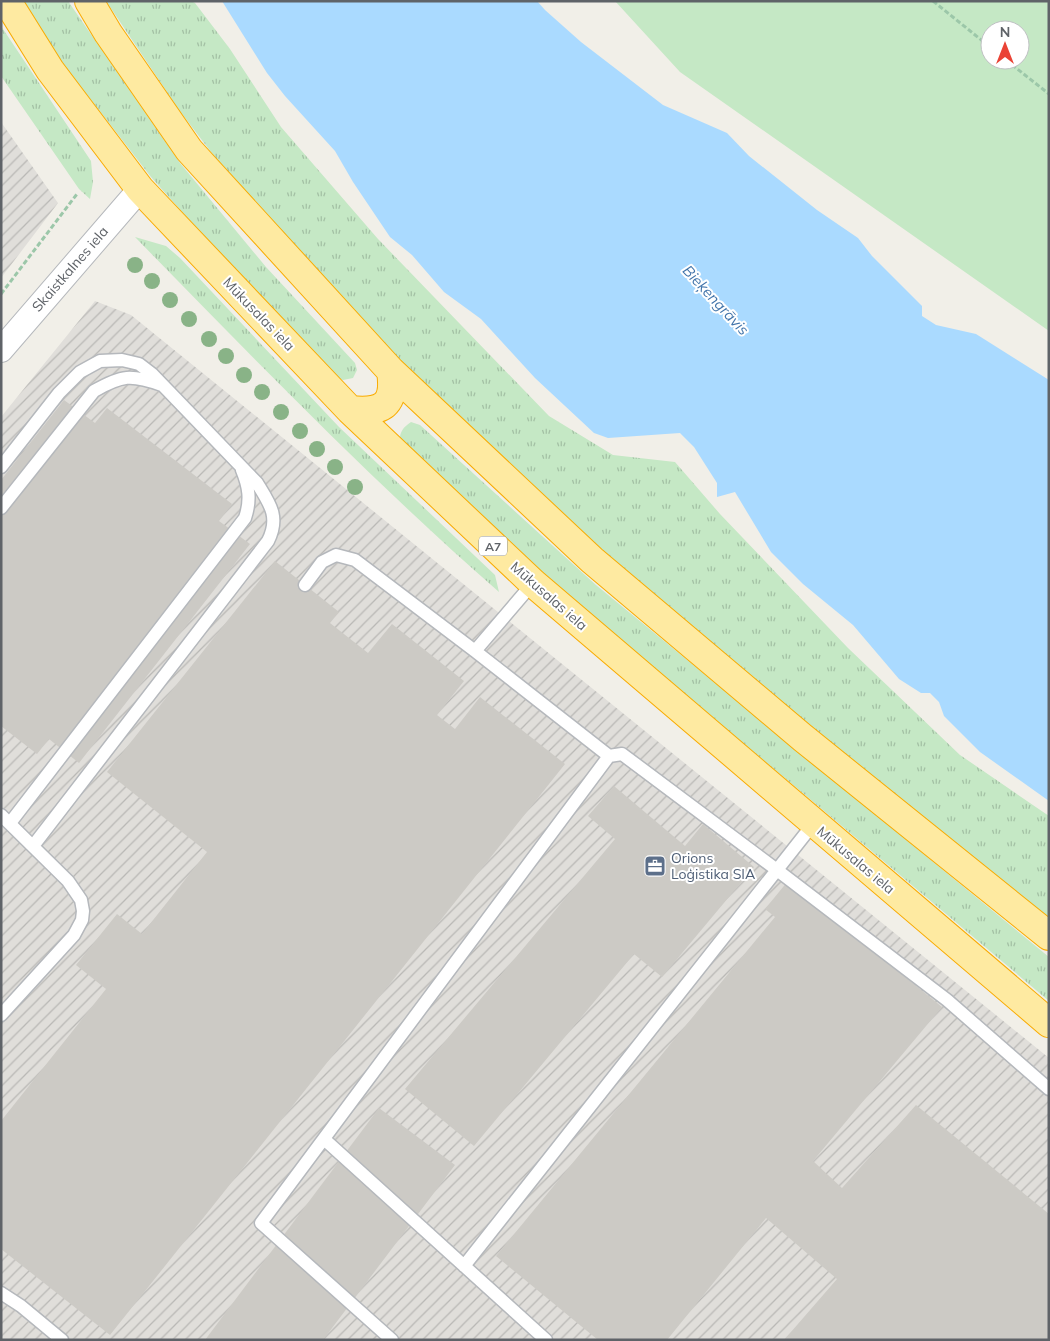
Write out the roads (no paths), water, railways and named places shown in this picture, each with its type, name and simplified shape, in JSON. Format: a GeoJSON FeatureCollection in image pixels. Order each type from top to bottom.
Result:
{"type":"FeatureCollection","features":[{"type":"Feature","properties":{"kind":"highway","name":"Mūkusalas iela"},"geometry":{"type":"LineString","coordinates":[[8,1],[50,70],[140,189],[350,410],[533,583],[1049,1023]]}},
{"type":"Feature","properties":{"kind":"highway"},"geometry":{"type":"LineString","coordinates":[[89,1],[108,33],[189,150],[391,371],[592,560],[803,738],[1049,936]]}},
{"type":"Feature","properties":{"kind":"highway"},"geometry":{"type":"LineString","coordinates":[[350,410],[366,411],[383,406],[389,401],[393,386],[391,371]]}},
{"type":"Feature","properties":{"kind":"street","name":"Skaistkalnes iela"},"geometry":{"type":"LineString","coordinates":[[4,341],[140,189]]}},
{"type":"Feature","properties":{"kind":"lane"},"geometry":{"type":"LineString","coordinates":[[1,467],[59,393],[80,372],[100,361],[122,360],[139,364],[152,374],[240,465],[257,483],[269,501],[275,520],[273,532],[268,542],[33,846]]}},
{"type":"Feature","properties":{"kind":"lane"},"geometry":{"type":"LineString","coordinates":[[1,508],[94,391],[114,380],[134,377],[164,386]]}},
{"type":"Feature","properties":{"kind":"lane"},"geometry":{"type":"LineString","coordinates":[[1,1015],[74,935],[82,920],[83,911],[80,900],[68,881],[5,819],[245,518],[250,497],[248,485],[240,465]]}},
{"type":"Feature","properties":{"kind":"lane"},"geometry":{"type":"LineString","coordinates":[[305,585],[322,562],[336,555],[355,560],[609,756]]}},
{"type":"Feature","properties":{"kind":"lane"},"geometry":{"type":"LineString","coordinates":[[475,651],[533,583]]}},
{"type":"Feature","properties":{"kind":"lane"},"geometry":{"type":"LineString","coordinates":[[392,1340],[261,1223],[609,756],[622,754],[777,870],[947,1000],[1049,1089]]}},
{"type":"Feature","properties":{"kind":"lane"},"geometry":{"type":"LineString","coordinates":[[464,1266],[814,823]]}},
{"type":"Feature","properties":{"kind":"lane"},"geometry":{"type":"LineString","coordinates":[[324,1139],[546,1340]]}},
{"type":"Feature","properties":{"kind":"lane"},"geometry":{"type":"LineString","coordinates":[[1,1293],[21,1306],[62,1340]]}},
{"type":"Feature","properties":{"kind":"water","name":"Bieķengrāvis"},"geometry":{"type":"Polygon","coordinates":[[[222,1],[537,1],[581,42],[663,105],[727,133],[749,156],[817,210],[858,238],[872,256],[922,306],[922,316],[936,325],[976,334],[1049,380],[1049,801],[980,752],[944,716],[939,702],[930,693],[921,693],[899,679],[853,625],[803,584],[771,552],[735,492],[717,497],[717,483],[694,447],[680,433],[608,438],[594,433],[535,378],[481,319],[444,292],[412,255],[390,237],[353,182],[335,151],[285,96],[267,73],[222,1]]]}},
{"type":"Feature","properties":{"kind":"place","name":"Orions Loģistika SIA"},"geometry":{"type":"Point","coordinates":[655,866]}}]}
